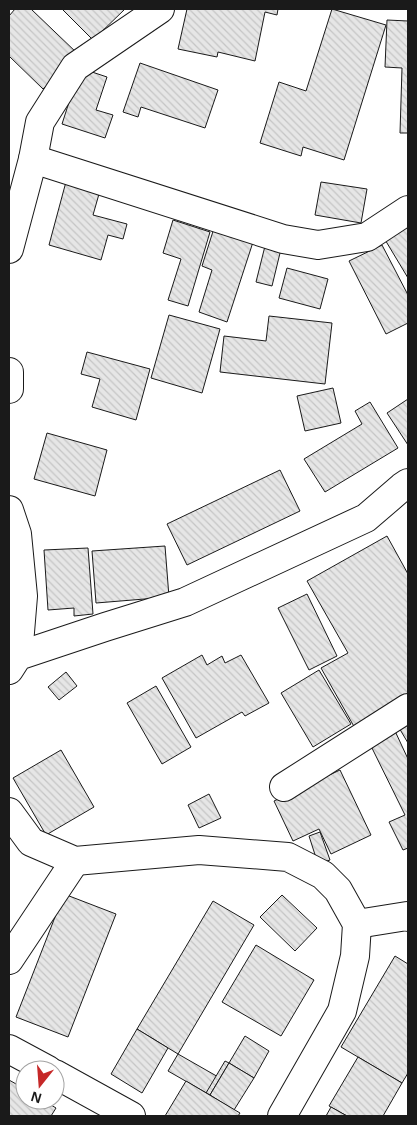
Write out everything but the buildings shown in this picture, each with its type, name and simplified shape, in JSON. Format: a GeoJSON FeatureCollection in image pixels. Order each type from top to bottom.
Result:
{"type":"FeatureCollection","features":[{"type":"Feature","properties":{"kind":"street"},"geometry":{"type":"LineString","coordinates":[[9,249],[33,159],[40,122],[75,67],[157,10]]}},
{"type":"Feature","properties":{"kind":"street"},"geometry":{"type":"LineString","coordinates":[[33,159],[283,240],[318,245],[367,237],[408,210]]}},
{"type":"Feature","properties":{"kind":"street"},"geometry":{"type":"LineString","coordinates":[[9,372],[9,389]]}},
{"type":"Feature","properties":{"kind":"street"},"geometry":{"type":"LineString","coordinates":[[9,510],[17,534],[23,596],[13,663],[105,627],[185,602],[366,518],[406,489]]}},
{"type":"Feature","properties":{"kind":"street"},"geometry":{"type":"LineString","coordinates":[[284,787],[408,708]]}},
{"type":"Feature","properties":{"kind":"street"},"geometry":{"type":"LineString","coordinates":[[9,812],[31,842],[75,862],[199,850],[288,858],[323,875],[338,890],[357,924],[355,956],[342,1011],[282,1116]]}},
{"type":"Feature","properties":{"kind":"street"},"geometry":{"type":"LineString","coordinates":[[9,960],[75,862]]}},
{"type":"Feature","properties":{"kind":"street"},"geometry":{"type":"LineString","coordinates":[[357,924],[408,916]]}},
{"type":"Feature","properties":{"kind":"street"},"geometry":{"type":"LineString","coordinates":[[9,1049],[29,1060]]}},
{"type":"Feature","properties":{"kind":"street"},"geometry":{"type":"LineString","coordinates":[[65,1080],[131,1116]]}}]}
